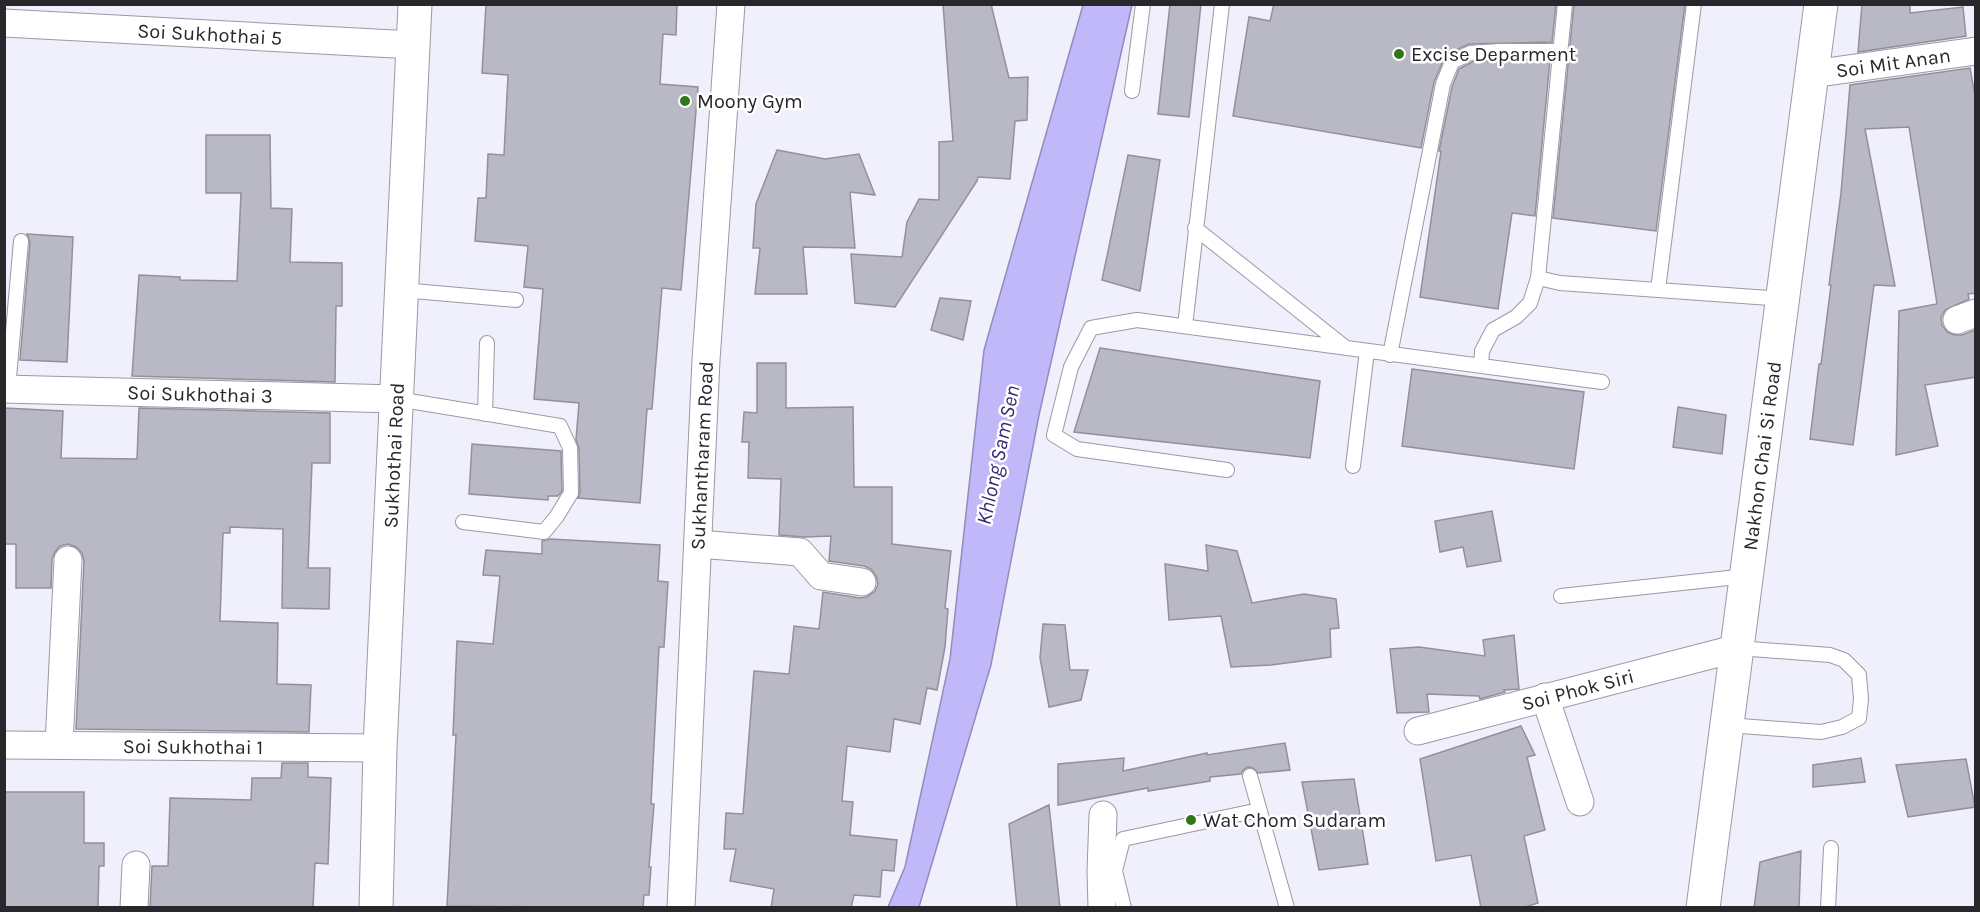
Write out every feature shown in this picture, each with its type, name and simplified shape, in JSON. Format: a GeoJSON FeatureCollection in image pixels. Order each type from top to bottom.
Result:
{"type":"FeatureCollection","features":[{"type":"Feature","properties":{"kind":"main road","name":"Sukhothai Road"},"geometry":{"type":"LineString","coordinates":[[376,908],[380,748],[415,4]]}},
{"type":"Feature","properties":{"kind":"main road","name":"Nakhon Chai Si Road"},"geometry":{"type":"LineString","coordinates":[[1703,908],[1821,4]]}},
{"type":"Feature","properties":{"kind":"street","name":"Sukhantharam Road"},"geometry":{"type":"LineString","coordinates":[[681,908],[706,360],[730,4]]}},
{"type":"Feature","properties":{"kind":"street","name":"Soi Sukhothai 5"},"geometry":{"type":"LineString","coordinates":[[4,23],[413,45]]}},
{"type":"Feature","properties":{"kind":"street","name":"Soi Mit Anan"},"geometry":{"type":"LineString","coordinates":[[1812,75],[1976,51]]}},
{"type":"Feature","properties":{"kind":"street","name":"Soi Sukhothai 3"},"geometry":{"type":"LineString","coordinates":[[6,389],[397,399]]}},
{"type":"Feature","properties":{"kind":"street"},"geometry":{"type":"LineString","coordinates":[[698,544],[800,552],[822,576],[862,582]]}},
{"type":"Feature","properties":{"kind":"street"},"geometry":{"type":"LineString","coordinates":[[59,745],[68,560]]}},
{"type":"Feature","properties":{"kind":"street","name":"Soi Phok Siri"},"geometry":{"type":"LineString","coordinates":[[1418,731],[1738,648]]}},
{"type":"Feature","properties":{"kind":"street"},"geometry":{"type":"LineString","coordinates":[[1545,697],[1580,802]]}},
{"type":"Feature","properties":{"kind":"street","name":"Soi Sukhothai 1"},"geometry":{"type":"LineString","coordinates":[[4,745],[380,748]]}},
{"type":"Feature","properties":{"kind":"street"},"geometry":{"type":"LineString","coordinates":[[1102,908],[1103,815]]}},
{"type":"Feature","properties":{"kind":"street"},"geometry":{"type":"LineString","coordinates":[[134,908],[136,865]]}},
{"type":"Feature","properties":{"kind":"lane"},"geometry":{"type":"LineString","coordinates":[[1132,91],[1143,4]]}},
{"type":"Feature","properties":{"kind":"lane"},"geometry":{"type":"LineString","coordinates":[[1185,326],[1222,4]]}},
{"type":"Feature","properties":{"kind":"lane"},"geometry":{"type":"LineString","coordinates":[[1481,366],[1482,351],[1493,330],[1516,317],[1530,303],[1538,278],[1564,4]]}},
{"type":"Feature","properties":{"kind":"lane"},"geometry":{"type":"LineString","coordinates":[[1658,290],[1694,4]]}},
{"type":"Feature","properties":{"kind":"lane"},"geometry":{"type":"LineString","coordinates":[[1389,355],[1443,84],[1452,62],[1470,53],[1559,51]]}},
{"type":"Feature","properties":{"kind":"lane"},"geometry":{"type":"LineString","coordinates":[[1195,228],[1348,349]]}},
{"type":"Feature","properties":{"kind":"lane"},"geometry":{"type":"LineString","coordinates":[[6,389],[21,241]]}},
{"type":"Feature","properties":{"kind":"lane"},"geometry":{"type":"LineString","coordinates":[[1538,278],[1560,283],[1784,299]]}},
{"type":"Feature","properties":{"kind":"lane"},"geometry":{"type":"LineString","coordinates":[[402,290],[516,300]]}},
{"type":"Feature","properties":{"kind":"lane"},"geometry":{"type":"LineString","coordinates":[[1227,470],[1077,449],[1054,435],[1071,367],[1091,328],[1137,320],[1602,382]]}},
{"type":"Feature","properties":{"kind":"lane"},"geometry":{"type":"LineString","coordinates":[[485,414],[487,343]]}},
{"type":"Feature","properties":{"kind":"lane"},"geometry":{"type":"LineString","coordinates":[[1353,466],[1367,351]]}},
{"type":"Feature","properties":{"kind":"lane"},"geometry":{"type":"LineString","coordinates":[[397,399],[560,426],[570,448],[571,493],[544,532],[463,522]]}},
{"type":"Feature","properties":{"kind":"lane"},"geometry":{"type":"LineString","coordinates":[[1561,596],[1748,576]]}},
{"type":"Feature","properties":{"kind":"lane"},"geometry":{"type":"LineString","coordinates":[[1728,725],[1821,732],[1842,727],[1859,718],[1861,699],[1859,675],[1844,660],[1830,655],[1738,648]]}},
{"type":"Feature","properties":{"kind":"lane"},"geometry":{"type":"LineString","coordinates":[[1250,776],[1287,908]]}},
{"type":"Feature","properties":{"kind":"lane"},"geometry":{"type":"LineString","coordinates":[[1124,908],[1115,871],[1124,839],[1259,810]]}},
{"type":"Feature","properties":{"kind":"lane"},"geometry":{"type":"LineString","coordinates":[[1828,908],[1831,848]]}},
{"type":"Feature","properties":{"kind":"water","name":"Khlong Sam Sen"},"geometry":{"type":"Polygon","coordinates":[[[1083,5],[1132,5],[1039,415],[991,665],[919,907],[888,907],[905,867],[950,659],[984,350],[1083,5]]]}},
{"type":"Feature","properties":{"kind":"building"},"geometry":{"type":"Polygon","coordinates":[[[486,4],[677,4],[676,35],[663,34],[660,84],[698,87],[681,290],[662,288],[652,409],[647,409],[640,503],[578,498],[580,493],[579,448],[576,440],[579,403],[534,399],[543,289],[524,287],[528,246],[475,241],[478,198],[486,198],[488,154],[504,155],[508,75],[482,73],[486,4]]]}},
{"type":"Feature","properties":{"kind":"building"},"geometry":{"type":"Polygon","coordinates":[[[943,4],[991,4],[1009,78],[1028,77],[1027,120],[1015,121],[1010,179],[978,177],[895,307],[855,303],[851,254],[902,257],[907,222],[919,199],[939,200],[939,142],[953,141],[943,4]]]}},
{"type":"Feature","properties":{"kind":"building"},"geometry":{"type":"Polygon","coordinates":[[[1170,4],[1201,4],[1189,117],[1158,114],[1170,4]]]}},
{"type":"Feature","properties":{"kind":"building"},"geometry":{"type":"Polygon","coordinates":[[[1274,4],[1556,4],[1552,42],[1469,44],[1447,54],[1434,82],[1421,148],[1233,116],[1249,17],[1270,21],[1274,4]]]}},
{"type":"Feature","properties":{"kind":"building"},"geometry":{"type":"Polygon","coordinates":[[[1574,4],[1685,4],[1656,231],[1553,218],[1574,4]]]}},
{"type":"Feature","properties":{"kind":"building"},"geometry":{"type":"Polygon","coordinates":[[[1862,4],[1910,4],[1910,13],[1963,7],[1966,36],[1858,52],[1862,4]]]}},
{"type":"Feature","properties":{"kind":"building"},"geometry":{"type":"Polygon","coordinates":[[[1550,60],[1535,216],[1512,213],[1498,309],[1420,297],[1441,151],[1439,151],[1452,87],[1459,69],[1472,62],[1550,60]]]}},
{"type":"Feature","properties":{"kind":"building"},"geometry":{"type":"Polygon","coordinates":[[[1970,68],[1976,101],[1976,293],[1968,294],[1969,299],[1945,310],[1941,318],[1942,325],[1947,332],[1954,335],[1962,335],[1975,330],[1976,377],[1925,385],[1938,446],[1896,455],[1899,311],[1937,304],[1909,127],[1865,129],[1895,286],[1874,285],[1853,445],[1810,439],[1831,285],[1829,285],[1841,193],[1850,85],[1970,68]]]}},
{"type":"Feature","properties":{"kind":"building"},"geometry":{"type":"Polygon","coordinates":[[[206,135],[270,135],[271,208],[292,209],[290,262],[342,263],[342,306],[336,306],[335,382],[132,376],[139,275],[180,277],[180,280],[237,281],[241,193],[206,193],[206,135]]]}},
{"type":"Feature","properties":{"kind":"building"},"geometry":{"type":"Polygon","coordinates":[[[777,150],[825,159],[859,154],[875,195],[850,192],[855,248],[803,247],[807,294],[755,294],[760,248],[753,248],[756,204],[777,150]]]}},
{"type":"Feature","properties":{"kind":"building"},"geometry":{"type":"Polygon","coordinates":[[[1128,155],[1160,160],[1140,291],[1102,280],[1128,155]]]}},
{"type":"Feature","properties":{"kind":"building"},"geometry":{"type":"Polygon","coordinates":[[[27,234],[73,237],[67,362],[20,360],[30,242],[27,234]]]}},
{"type":"Feature","properties":{"kind":"building"},"geometry":{"type":"Polygon","coordinates":[[[940,298],[971,301],[963,340],[931,330],[940,298]]]}},
{"type":"Feature","properties":{"kind":"building"},"geometry":{"type":"Polygon","coordinates":[[[1100,348],[1320,381],[1310,458],[1074,432],[1100,348]]]}},
{"type":"Feature","properties":{"kind":"building"},"geometry":{"type":"Polygon","coordinates":[[[757,363],[786,363],[786,408],[853,407],[854,487],[892,487],[892,544],[951,551],[945,608],[948,609],[945,647],[937,690],[927,688],[920,724],[894,719],[890,752],[847,746],[842,801],[853,802],[850,835],[897,840],[894,871],[882,870],[880,897],[854,895],[851,908],[771,908],[774,889],[730,881],[736,849],[724,849],[726,813],[743,814],[754,671],[789,674],[794,626],[819,629],[823,592],[867,597],[875,591],[878,584],[871,569],[829,561],[831,536],[779,535],[781,479],[748,478],[749,442],[742,442],[744,412],[757,413],[757,363]]]}},
{"type":"Feature","properties":{"kind":"building"},"geometry":{"type":"Polygon","coordinates":[[[1412,369],[1584,392],[1574,469],[1402,446],[1412,369]]]}},
{"type":"Feature","properties":{"kind":"building"},"geometry":{"type":"Polygon","coordinates":[[[1678,407],[1726,415],[1722,454],[1673,447],[1678,407]]]}},
{"type":"Feature","properties":{"kind":"building"},"geometry":{"type":"Polygon","coordinates":[[[4,408],[63,411],[61,458],[137,459],[139,408],[330,413],[330,463],[312,463],[308,568],[330,568],[329,609],[282,608],[283,529],[230,527],[230,533],[223,533],[220,621],[278,623],[277,684],[311,685],[309,732],[76,729],[84,561],[82,553],[76,547],[68,544],[60,546],[52,559],[51,588],[16,588],[16,544],[4,544],[4,408]]]}},
{"type":"Feature","properties":{"kind":"building"},"geometry":{"type":"Polygon","coordinates":[[[472,444],[561,451],[562,491],[558,496],[548,496],[548,500],[469,494],[472,444]]]}},
{"type":"Feature","properties":{"kind":"building"},"geometry":{"type":"Polygon","coordinates":[[[1492,511],[1501,561],[1467,567],[1463,547],[1440,552],[1435,521],[1492,511]]]}},
{"type":"Feature","properties":{"kind":"building"},"geometry":{"type":"Polygon","coordinates":[[[550,539],[660,545],[658,581],[668,582],[664,647],[659,647],[649,895],[644,895],[643,908],[447,906],[456,735],[453,735],[457,641],[493,644],[500,576],[483,575],[486,550],[542,554],[542,541],[550,539]]]}},
{"type":"Feature","properties":{"kind":"building"},"geometry":{"type":"Polygon","coordinates":[[[1206,545],[1237,551],[1252,603],[1304,594],[1336,599],[1339,628],[1330,629],[1331,657],[1271,665],[1231,667],[1221,616],[1169,620],[1165,564],[1208,571],[1206,545]]]}},
{"type":"Feature","properties":{"kind":"building"},"geometry":{"type":"Polygon","coordinates":[[[1043,624],[1065,625],[1070,670],[1088,670],[1081,700],[1049,707],[1040,658],[1043,624]]]}},
{"type":"Feature","properties":{"kind":"building"},"geometry":{"type":"Polygon","coordinates":[[[1514,635],[1519,689],[1504,690],[1505,692],[1480,699],[1479,696],[1427,694],[1429,712],[1397,713],[1390,649],[1419,647],[1485,656],[1483,640],[1514,635]]]}},
{"type":"Feature","properties":{"kind":"building"},"geometry":{"type":"Polygon","coordinates":[[[1521,726],[1535,755],[1527,757],[1545,830],[1524,836],[1538,903],[1522,908],[1481,908],[1471,855],[1436,861],[1420,759],[1521,726]]]}},
{"type":"Feature","properties":{"kind":"building"},"geometry":{"type":"Polygon","coordinates":[[[1285,743],[1290,770],[1258,773],[1248,767],[1241,774],[1210,777],[1210,781],[1148,791],[1148,788],[1058,805],[1058,764],[1124,758],[1123,771],[1207,753],[1207,755],[1285,743]]]}},
{"type":"Feature","properties":{"kind":"building"},"geometry":{"type":"Polygon","coordinates":[[[1861,758],[1865,782],[1813,787],[1813,765],[1861,758]]]}},
{"type":"Feature","properties":{"kind":"building"},"geometry":{"type":"Polygon","coordinates":[[[1966,759],[1975,807],[1908,817],[1896,765],[1966,759]]]}},
{"type":"Feature","properties":{"kind":"building"},"geometry":{"type":"Polygon","coordinates":[[[282,763],[308,763],[308,777],[331,778],[328,864],[315,863],[313,908],[150,908],[152,866],[168,866],[170,798],[251,800],[252,778],[281,778],[282,763]]]}},
{"type":"Feature","properties":{"kind":"building"},"geometry":{"type":"Polygon","coordinates":[[[1354,779],[1368,864],[1319,870],[1302,782],[1354,779]]]}},
{"type":"Feature","properties":{"kind":"building"},"geometry":{"type":"Polygon","coordinates":[[[4,792],[84,792],[84,843],[104,843],[104,866],[99,866],[98,908],[4,908],[4,792]]]}},
{"type":"Feature","properties":{"kind":"building"},"geometry":{"type":"Polygon","coordinates":[[[1049,805],[1060,908],[1017,908],[1009,824],[1049,805]]]}},
{"type":"Feature","properties":{"kind":"building"},"geometry":{"type":"Polygon","coordinates":[[[1801,851],[1799,908],[1754,908],[1760,862],[1801,851]]]}},
{"type":"Feature","properties":{"kind":"place","name":"Excise Deparment"},"geometry":{"type":"Point","coordinates":[1399,54]}},
{"type":"Feature","properties":{"kind":"place","name":"Moony Gym"},"geometry":{"type":"Point","coordinates":[685,101]}},
{"type":"Feature","properties":{"kind":"place","name":"Wat Chom Sudaram"},"geometry":{"type":"Point","coordinates":[1191,820]}}]}
